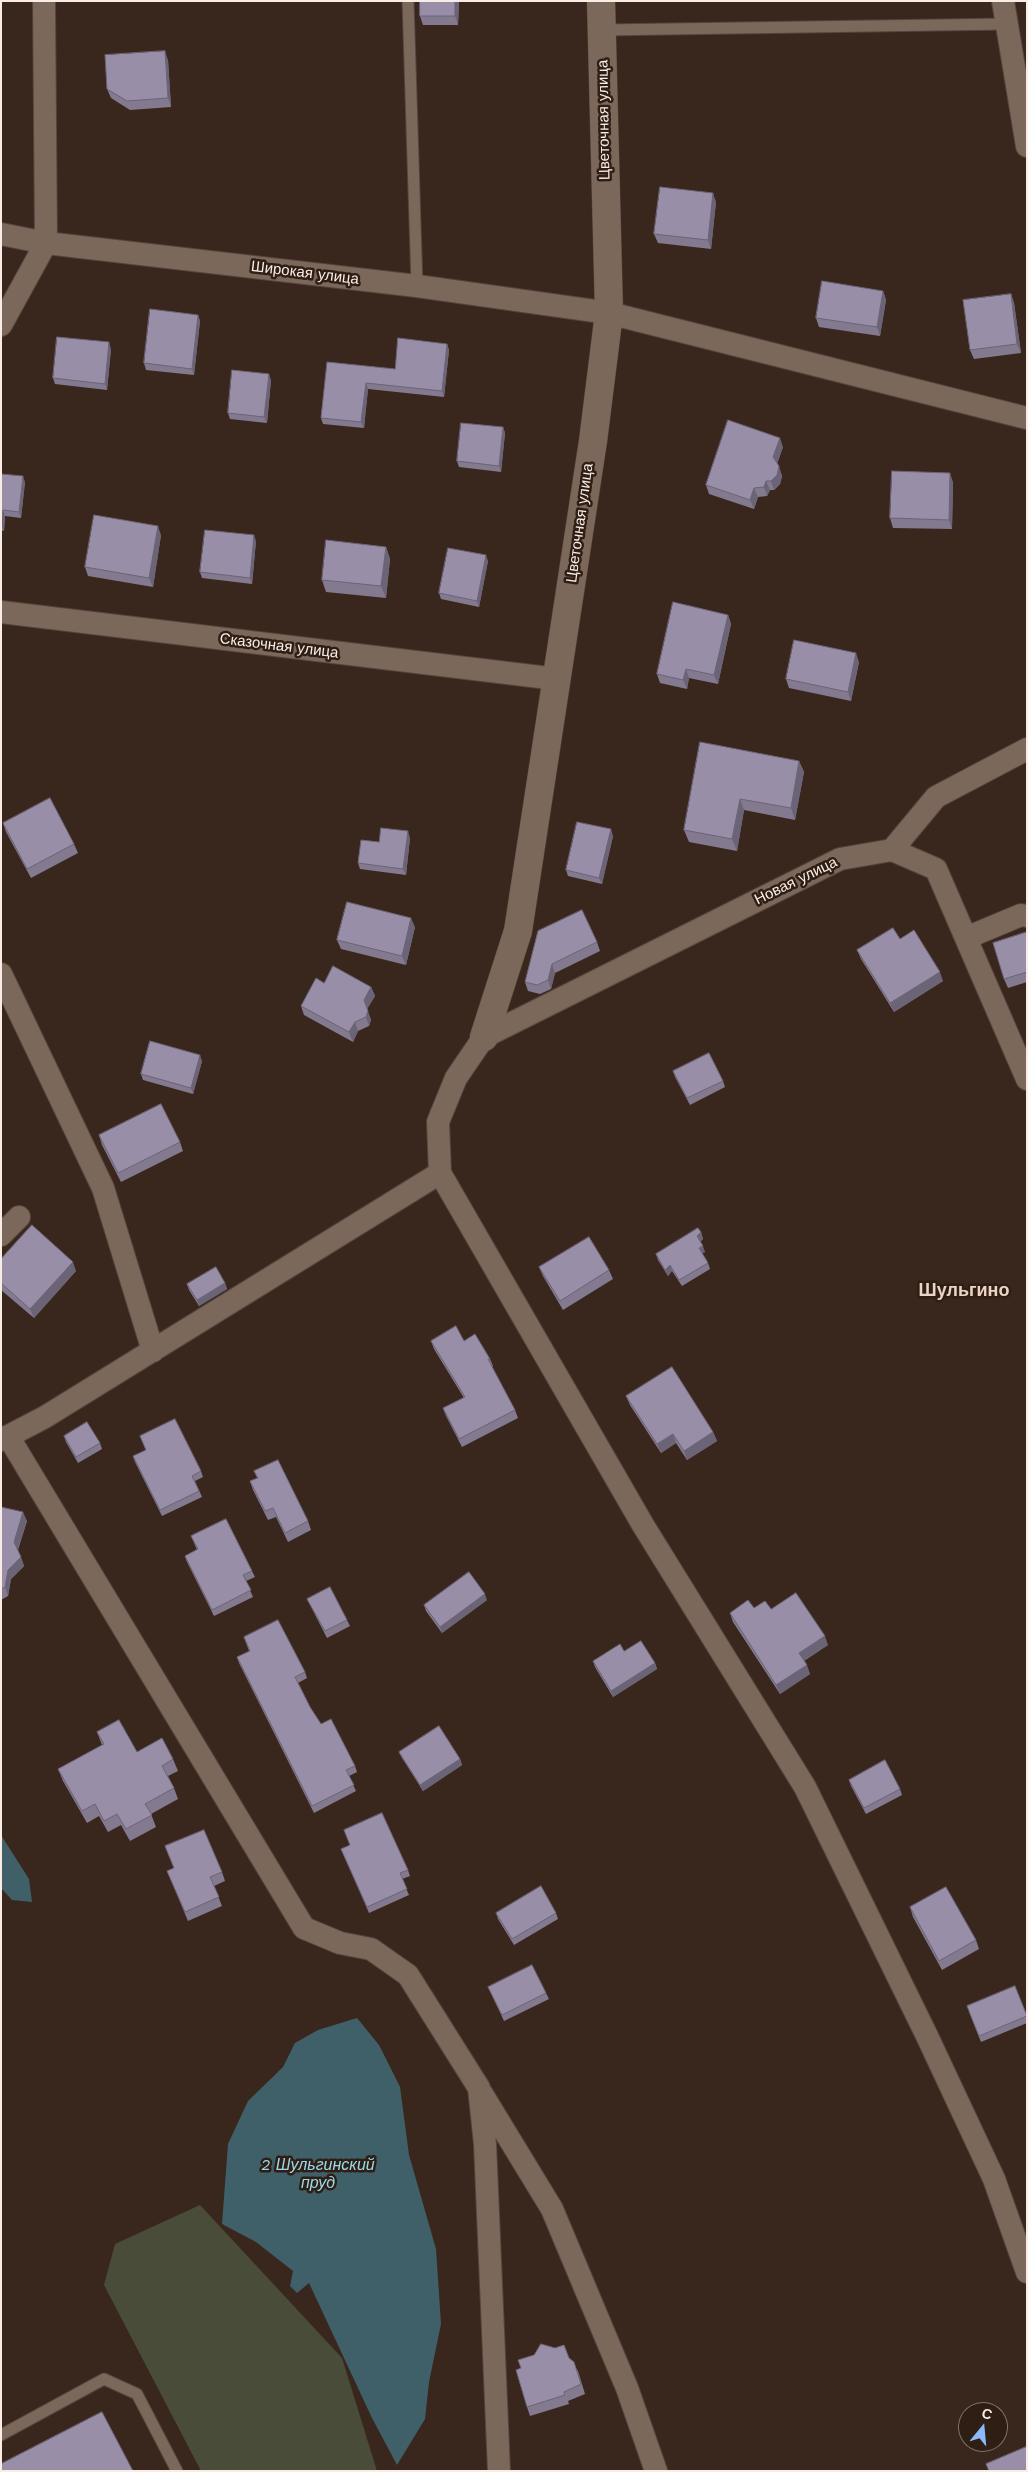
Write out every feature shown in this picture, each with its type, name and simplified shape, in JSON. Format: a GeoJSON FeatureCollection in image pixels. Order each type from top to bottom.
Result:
{"type":"FeatureCollection","features":[{"type":"Feature","properties":{"kind":"street"},"geometry":{"type":"LineString","coordinates":[[1,325],[46,243],[44,1]]}},
{"type":"Feature","properties":{"kind":"street","name":"Цветочная улица"},"geometry":{"type":"LineString","coordinates":[[484,1037],[518,931],[593,441],[609,313],[601,1]]}},
{"type":"Feature","properties":{"kind":"street"},"geometry":{"type":"LineString","coordinates":[[1003,1],[1027,146]]}},
{"type":"Feature","properties":{"kind":"street","name":"Широкая улица"},"geometry":{"type":"LineString","coordinates":[[1,234],[46,243],[417,286],[609,313],[1027,418]]}},
{"type":"Feature","properties":{"kind":"street","name":"Сказочная улица"},"geometry":{"type":"LineString","coordinates":[[1,612],[557,679]]}},
{"type":"Feature","properties":{"kind":"street"},"geometry":{"type":"LineString","coordinates":[[1027,749],[936,797],[892,850],[936,868],[1027,1079]]}},
{"type":"Feature","properties":{"kind":"street","name":"Новая улица"},"geometry":{"type":"LineString","coordinates":[[484,1037],[840,858],[892,850]]}},
{"type":"Feature","properties":{"kind":"street"},"geometry":{"type":"LineString","coordinates":[[966,938],[1021,915],[1027,916]]}},
{"type":"Feature","properties":{"kind":"street"},"geometry":{"type":"LineString","coordinates":[[1,974],[103,1188],[152,1351]]}},
{"type":"Feature","properties":{"kind":"street"},"geometry":{"type":"LineString","coordinates":[[484,1037],[456,1078],[438,1122],[440,1173],[643,1525],[805,1787],[927,2036],[994,2179],[1027,2272]]}},
{"type":"Feature","properties":{"kind":"street"},"geometry":{"type":"LineString","coordinates":[[440,1173],[45,1417],[5,1438],[304,1928],[340,1943],[371,1949],[408,1974],[552,2209],[627,2388],[656,2471]]}},
{"type":"Feature","properties":{"kind":"street"},"geometry":{"type":"LineString","coordinates":[[1,1235],[19,1217]]}},
{"type":"Feature","properties":{"kind":"street"},"geometry":{"type":"LineString","coordinates":[[479,2088],[485,2144],[499,2471]]}},
{"type":"Feature","properties":{"kind":"lane"},"geometry":{"type":"LineString","coordinates":[[408,1],[417,286]]}},
{"type":"Feature","properties":{"kind":"lane"},"geometry":{"type":"LineString","coordinates":[[602,30],[1007,24]]}},
{"type":"Feature","properties":{"kind":"lane"},"geometry":{"type":"LineString","coordinates":[[1,2435],[104,2380],[138,2394],[177,2471]]}},
{"type":"Feature","properties":{"kind":"green space"},"geometry":{"type":"Polygon","coordinates":[[[200,2205],[342,2358],[377,2471],[201,2471],[104,2285],[115,2244],[200,2205]]]}},
{"type":"Feature","properties":{"kind":"water"},"geometry":{"type":"Polygon","coordinates":[[[1,1835],[29,1879],[32,1902],[12,1900],[1,1888],[1,1835]]]}},
{"type":"Feature","properties":{"kind":"water","name":"2 Шульгинский пруд"},"geometry":{"type":"Polygon","coordinates":[[[357,2018],[379,2045],[400,2087],[409,2155],[436,2249],[441,2324],[429,2382],[425,2419],[397,2465],[372,2418],[309,2283],[297,2293],[290,2286],[293,2271],[256,2242],[222,2224],[228,2144],[248,2101],[283,2067],[295,2043],[318,2030],[357,2018]]]}},
{"type":"Feature","properties":{"kind":"building"},"geometry":{"type":"Polygon","coordinates":[[[420,1],[455,1],[455,16],[420,16],[420,1]]]}},
{"type":"Feature","properties":{"kind":"building"},"geometry":{"type":"Polygon","coordinates":[[[165,51],[168,98],[127,101],[107,89],[105,55],[165,51]]]}},
{"type":"Feature","properties":{"kind":"building"},"geometry":{"type":"Polygon","coordinates":[[[660,187],[713,193],[708,240],[654,234],[660,187]]]}},
{"type":"Feature","properties":{"kind":"building"},"geometry":{"type":"Polygon","coordinates":[[[822,281],[883,291],[877,327],[816,318],[822,281]]]}},
{"type":"Feature","properties":{"kind":"building"},"geometry":{"type":"Polygon","coordinates":[[[1011,294],[1017,344],[970,350],[963,300],[1011,294]]]}},
{"type":"Feature","properties":{"kind":"building"},"geometry":{"type":"Polygon","coordinates":[[[150,309],[198,315],[192,369],[144,363],[150,309]]]}},
{"type":"Feature","properties":{"kind":"building"},"geometry":{"type":"Polygon","coordinates":[[[57,337],[109,342],[105,384],[53,378],[57,337]]]}},
{"type":"Feature","properties":{"kind":"building"},"geometry":{"type":"Polygon","coordinates":[[[398,338],[447,344],[442,391],[366,383],[361,422],[321,418],[327,362],[395,369],[398,338]]]}},
{"type":"Feature","properties":{"kind":"building"},"geometry":{"type":"Polygon","coordinates":[[[232,370],[269,374],[264,417],[228,413],[232,370]]]}},
{"type":"Feature","properties":{"kind":"building"},"geometry":{"type":"Polygon","coordinates":[[[728,420],[780,438],[773,457],[779,466],[777,475],[771,481],[766,481],[764,487],[754,488],[750,500],[706,485],[728,420]]]}},
{"type":"Feature","properties":{"kind":"building"},"geometry":{"type":"Polygon","coordinates":[[[461,423],[503,427],[499,466],[457,461],[461,423]]]}},
{"type":"Feature","properties":{"kind":"building"},"geometry":{"type":"Polygon","coordinates":[[[892,471],[950,473],[949,520],[890,518],[892,471]]]}},
{"type":"Feature","properties":{"kind":"building"},"geometry":{"type":"Polygon","coordinates":[[[1,474],[23,476],[19,512],[3,510],[1,525],[1,474]]]}},
{"type":"Feature","properties":{"kind":"building"},"geometry":{"type":"Polygon","coordinates":[[[94,515],[158,526],[149,578],[85,567],[94,515]]]}},
{"type":"Feature","properties":{"kind":"building"},"geometry":{"type":"Polygon","coordinates":[[[205,530],[254,535],[250,578],[200,572],[205,530]]]}},
{"type":"Feature","properties":{"kind":"building"},"geometry":{"type":"Polygon","coordinates":[[[326,540],[386,547],[381,586],[322,580],[326,540]]]}},
{"type":"Feature","properties":{"kind":"building"},"geometry":{"type":"Polygon","coordinates":[[[448,548],[486,555],[477,601],[439,593],[448,548]]]}},
{"type":"Feature","properties":{"kind":"building"},"geometry":{"type":"Polygon","coordinates":[[[673,602],[728,615],[714,675],[686,669],[683,680],[657,674],[673,602]]]}},
{"type":"Feature","properties":{"kind":"building"},"geometry":{"type":"Polygon","coordinates":[[[794,640],[856,653],[848,692],[786,679],[794,640]]]}},
{"type":"Feature","properties":{"kind":"building"},"geometry":{"type":"Polygon","coordinates":[[[700,742],[799,761],[791,808],[740,799],[732,839],[684,830],[700,742]]]}},
{"type":"Feature","properties":{"kind":"building"},"geometry":{"type":"Polygon","coordinates":[[[50,798],[74,844],[27,869],[3,823],[50,798]]]}},
{"type":"Feature","properties":{"kind":"building"},"geometry":{"type":"Polygon","coordinates":[[[577,822],[611,829],[599,878],[566,870],[577,822]]]}},
{"type":"Feature","properties":{"kind":"building"},"geometry":{"type":"Polygon","coordinates":[[[381,828],[408,831],[403,869],[358,863],[361,840],[379,842],[381,828]]]}},
{"type":"Feature","properties":{"kind":"building"},"geometry":{"type":"Polygon","coordinates":[[[347,902],[411,918],[402,956],[337,940],[347,902]]]}},
{"type":"Feature","properties":{"kind":"building"},"geometry":{"type":"Polygon","coordinates":[[[582,910],[597,942],[552,964],[548,980],[537,985],[525,982],[538,931],[582,910]]]}},
{"type":"Feature","properties":{"kind":"building"},"geometry":{"type":"Polygon","coordinates":[[[893,928],[900,939],[914,930],[940,972],[890,1003],[857,950],[893,928]]]}},
{"type":"Feature","properties":{"kind":"building"},"geometry":{"type":"Polygon","coordinates":[[[1027,932],[1027,972],[1004,979],[993,943],[1027,932]]]}},
{"type":"Feature","properties":{"kind":"building"},"geometry":{"type":"Polygon","coordinates":[[[333,966],[371,987],[364,1000],[368,1011],[366,1017],[355,1022],[349,1032],[301,1006],[316,978],[324,983],[333,966]]]}},
{"type":"Feature","properties":{"kind":"building"},"geometry":{"type":"Polygon","coordinates":[[[150,1041],[200,1055],[191,1088],[141,1074],[150,1041]]]}},
{"type":"Feature","properties":{"kind":"building"},"geometry":{"type":"Polygon","coordinates":[[[709,1053],[723,1081],[687,1098],[673,1071],[709,1053]]]}},
{"type":"Feature","properties":{"kind":"building"},"geometry":{"type":"Polygon","coordinates":[[[161,1104],[180,1142],[118,1173],[99,1135],[161,1104]]]}},
{"type":"Feature","properties":{"kind":"building"},"geometry":{"type":"Polygon","coordinates":[[[32,1225],[73,1262],[30,1309],[1,1283],[1,1259],[32,1225]]]}},
{"type":"Feature","properties":{"kind":"building"},"geometry":{"type":"Polygon","coordinates":[[[698,1228],[701,1232],[697,1236],[703,1246],[699,1248],[708,1263],[679,1280],[670,1265],[665,1270],[656,1254],[698,1228]]]}},
{"type":"Feature","properties":{"kind":"building"},"geometry":{"type":"Polygon","coordinates":[[[589,1237],[609,1270],[560,1301],[539,1267],[589,1237]]]}},
{"type":"Feature","properties":{"kind":"building"},"geometry":{"type":"Polygon","coordinates":[[[216,1267],[225,1283],[197,1300],[187,1284],[216,1267]]]}},
{"type":"Feature","properties":{"kind":"building"},"geometry":{"type":"Polygon","coordinates":[[[456,1326],[464,1341],[475,1334],[490,1359],[488,1359],[515,1410],[459,1439],[443,1408],[465,1397],[431,1341],[456,1326]]]}},
{"type":"Feature","properties":{"kind":"building"},"geometry":{"type":"Polygon","coordinates":[[[672,1367],[713,1432],[684,1451],[673,1434],[657,1444],[626,1396],[672,1367]]]}},
{"type":"Feature","properties":{"kind":"building"},"geometry":{"type":"Polygon","coordinates":[[[175,1419],[201,1471],[192,1476],[199,1491],[160,1510],[133,1456],[146,1450],[140,1436],[175,1419]]]}},
{"type":"Feature","properties":{"kind":"building"},"geometry":{"type":"Polygon","coordinates":[[[87,1422],[100,1443],[76,1457],[64,1436],[87,1422]]]}},
{"type":"Feature","properties":{"kind":"building"},"geometry":{"type":"Polygon","coordinates":[[[278,1460],[308,1521],[285,1533],[273,1508],[265,1511],[250,1481],[258,1478],[254,1471],[278,1460]]]}},
{"type":"Feature","properties":{"kind":"building"},"geometry":{"type":"Polygon","coordinates":[[[1,1507],[23,1512],[14,1542],[21,1557],[8,1570],[5,1587],[1,1589],[1,1507]]]}},
{"type":"Feature","properties":{"kind":"building"},"geometry":{"type":"Polygon","coordinates":[[[226,1519],[252,1571],[243,1575],[251,1590],[212,1610],[185,1556],[198,1549],[191,1536],[226,1519]]]}},
{"type":"Feature","properties":{"kind":"building"},"geometry":{"type":"Polygon","coordinates":[[[469,1572],[485,1594],[440,1627],[424,1605],[469,1572]]]}},
{"type":"Feature","properties":{"kind":"building"},"geometry":{"type":"Polygon","coordinates":[[[330,1587],[347,1620],[325,1631],[307,1599],[330,1587]]]}},
{"type":"Feature","properties":{"kind":"building"},"geometry":{"type":"Polygon","coordinates":[[[796,1593],[825,1636],[799,1653],[807,1665],[776,1685],[730,1613],[748,1600],[754,1608],[765,1601],[771,1609],[796,1593]]]}},
{"type":"Feature","properties":{"kind":"building"},"geometry":{"type":"Polygon","coordinates":[[[278,1620],[305,1672],[295,1677],[310,1707],[321,1724],[331,1719],[355,1766],[346,1770],[354,1785],[312,1806],[237,1657],[250,1651],[244,1637],[278,1620]]]}},
{"type":"Feature","properties":{"kind":"building"},"geometry":{"type":"Polygon","coordinates":[[[641,1641],[655,1663],[611,1691],[593,1661],[620,1644],[624,1651],[641,1641]]]}},
{"type":"Feature","properties":{"kind":"building"},"geometry":{"type":"Polygon","coordinates":[[[119,1720],[137,1752],[162,1738],[173,1759],[162,1766],[174,1788],[145,1804],[152,1815],[126,1829],[117,1814],[104,1821],[95,1804],[82,1811],[58,1769],[104,1744],[97,1732],[119,1720]]]}},
{"type":"Feature","properties":{"kind":"building"},"geometry":{"type":"Polygon","coordinates":[[[439,1726],[460,1759],[420,1785],[399,1752],[439,1726]]]}},
{"type":"Feature","properties":{"kind":"building"},"geometry":{"type":"Polygon","coordinates":[[[885,1760],[900,1789],[864,1808],[849,1780],[885,1760]]]}},
{"type":"Feature","properties":{"kind":"building"},"geometry":{"type":"Polygon","coordinates":[[[382,1813],[408,1870],[400,1873],[407,1889],[367,1907],[341,1849],[350,1845],[344,1830],[382,1813]]]}},
{"type":"Feature","properties":{"kind":"building"},"geometry":{"type":"Polygon","coordinates":[[[204,1830],[222,1872],[210,1877],[219,1897],[185,1912],[167,1871],[174,1868],[165,1846],[204,1830]]]}},
{"type":"Feature","properties":{"kind":"building"},"geometry":{"type":"Polygon","coordinates":[[[541,1886],[556,1913],[512,1939],[496,1913],[541,1886]]]}},
{"type":"Feature","properties":{"kind":"building"},"geometry":{"type":"Polygon","coordinates":[[[946,1887],[976,1940],[939,1961],[910,1907],[946,1887]]]}},
{"type":"Feature","properties":{"kind":"building"},"geometry":{"type":"Polygon","coordinates":[[[532,1965],[546,1993],[502,2015],[488,1987],[532,1965]]]}},
{"type":"Feature","properties":{"kind":"building"},"geometry":{"type":"Polygon","coordinates":[[[1015,1986],[1027,2016],[979,2036],[967,2006],[1015,1986]]]}},
{"type":"Feature","properties":{"kind":"building"},"geometry":{"type":"Polygon","coordinates":[[[541,2344],[555,2348],[564,2345],[569,2358],[574,2362],[581,2384],[564,2392],[565,2395],[527,2407],[516,2370],[521,2368],[518,2360],[534,2355],[541,2344]]]}},
{"type":"Feature","properties":{"kind":"building"},"geometry":{"type":"Polygon","coordinates":[[[102,2412],[133,2471],[1,2471],[1,2464],[102,2412]]]}},
{"type":"Feature","properties":{"kind":"building"},"geometry":{"type":"Polygon","coordinates":[[[1026,2447],[1027,2471],[989,2471],[986,2464],[1026,2447]]]}},
{"type":"Feature","properties":{"kind":"district","name":"Шульгино"},"geometry":{"type":"Point","coordinates":[964,1291]}}]}
